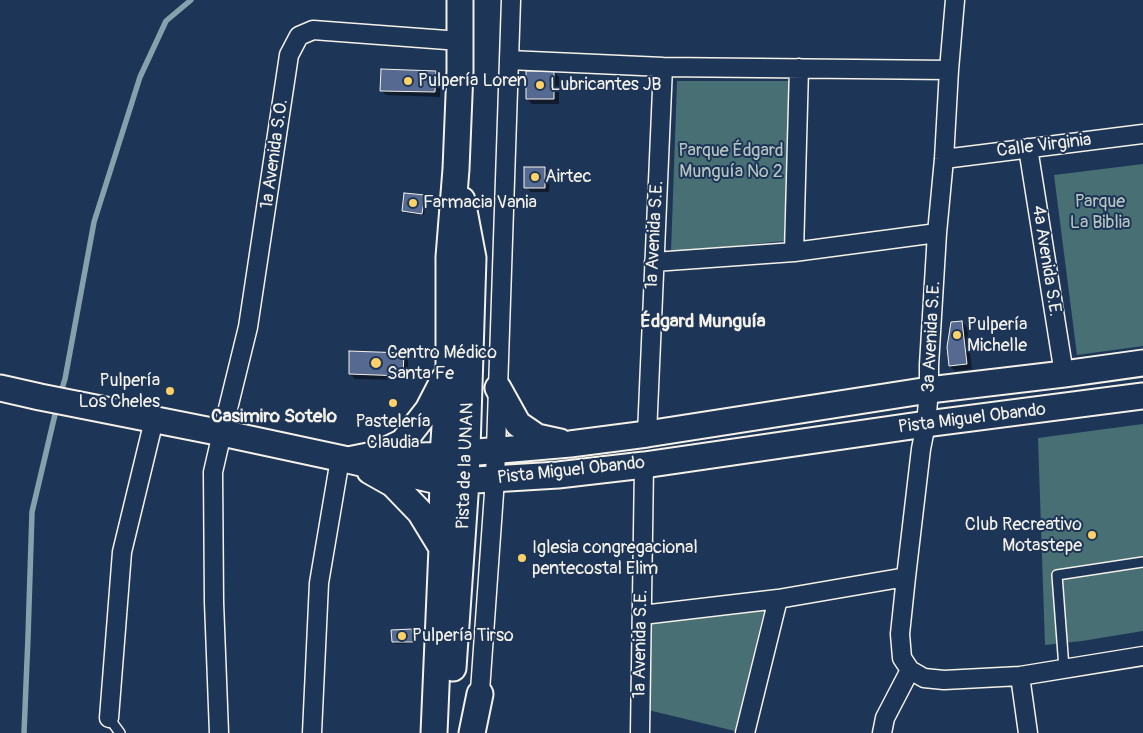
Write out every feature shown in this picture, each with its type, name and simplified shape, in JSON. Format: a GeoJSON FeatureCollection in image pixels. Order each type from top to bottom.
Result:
{"type":"FeatureCollection","features":[{"type":"Feature","properties":{"kind":"main road","name":"Pista de la UNAN"},"geometry":{"type":"LineString","coordinates":[[455,455],[448,370],[449,257],[456,169],[460,0]]}},
{"type":"Feature","properties":{"kind":"main road","name":"Pista de la UNAN"},"geometry":{"type":"LineString","coordinates":[[446,733],[458,612],[454,482],[455,455],[473,258],[456,169]]}},
{"type":"Feature","properties":{"kind":"main road","name":"Pista Miguel Obando"},"geometry":{"type":"LineString","coordinates":[[344,459],[455,455],[570,444],[647,434],[929,390],[1143,363]]}},
{"type":"Feature","properties":{"kind":"main road"},"geometry":{"type":"LineString","coordinates":[[344,459],[378,454],[403,442],[428,410],[448,370]]}},
{"type":"Feature","properties":{"kind":"main road"},"geometry":{"type":"LineString","coordinates":[[0,388],[344,459],[393,484],[420,512],[442,548]]}},
{"type":"Feature","properties":{"kind":"main road"},"geometry":{"type":"LineString","coordinates":[[498,388],[518,424],[537,436],[570,444]]}},
{"type":"Feature","properties":{"kind":"main road","name":"Pista Miguel Obando"},"geometry":{"type":"LineString","coordinates":[[344,459],[454,482],[558,475],[1143,396]]}},
{"type":"Feature","properties":{"kind":"main road","name":"Pista de la UNAN"},"geometry":{"type":"LineString","coordinates":[[434,733],[442,548],[454,482]]}},
{"type":"Feature","properties":{"kind":"main road"},"geometry":{"type":"LineString","coordinates":[[472,733],[480,694]]}},
{"type":"Feature","properties":{"kind":"street"},"geometry":{"type":"LineString","coordinates":[[478,733],[495,479],[511,0]]}},
{"type":"Feature","properties":{"kind":"street","name":"3a Avenida S.E."},"geometry":{"type":"LineString","coordinates":[[910,670],[902,658],[900,634],[929,390],[937,233],[955,0]]}},
{"type":"Feature","properties":{"kind":"street","name":"1a Avenida S.O."},"geometry":{"type":"LineString","coordinates":[[219,733],[214,602],[213,472],[248,327],[289,55],[299,36],[314,30],[460,40]]}},
{"type":"Feature","properties":{"kind":"street"},"geometry":{"type":"LineString","coordinates":[[509,60],[663,67],[949,70]]}},
{"type":"Feature","properties":{"kind":"street","name":"1a Avenida S.E."},"geometry":{"type":"LineString","coordinates":[[647,434],[663,67]]}},
{"type":"Feature","properties":{"kind":"street"},"geometry":{"type":"LineString","coordinates":[[794,252],[799,68]]}},
{"type":"Feature","properties":{"kind":"street","name":"Calle Virginia"},"geometry":{"type":"LineString","coordinates":[[944,159],[1143,134]]}},
{"type":"Feature","properties":{"kind":"street","name":"4a Avenida S.E."},"geometry":{"type":"LineString","coordinates":[[1028,148],[1064,374]]}},
{"type":"Feature","properties":{"kind":"street"},"geometry":{"type":"LineString","coordinates":[[654,262],[794,252],[937,233]]}},
{"type":"Feature","properties":{"kind":"street"},"geometry":{"type":"LineString","coordinates":[[109,718],[122,552],[154,420]]}},
{"type":"Feature","properties":{"kind":"street"},"geometry":{"type":"LineString","coordinates":[[312,733],[319,583],[344,459]]}},
{"type":"Feature","properties":{"kind":"street","name":"1a Avenida S.E."},"geometry":{"type":"LineString","coordinates":[[640,733],[644,464]]}},
{"type":"Feature","properties":{"kind":"street"},"geometry":{"type":"LineString","coordinates":[[642,615],[778,599],[906,576]]}},
{"type":"Feature","properties":{"kind":"street"},"geometry":{"type":"LineString","coordinates":[[745,733],[778,599]]}},
{"type":"Feature","properties":{"kind":"street"},"geometry":{"type":"LineString","coordinates":[[882,733],[885,718],[910,670],[924,678],[944,680],[1020,676],[1143,656]]}},
{"type":"Feature","properties":{"kind":"street"},"geometry":{"type":"LineString","coordinates":[[1020,676],[1028,733]]}},
{"type":"Feature","properties":{"kind":"lane"},"geometry":{"type":"LineString","coordinates":[[1064,668],[1057,575],[1143,562]]}},
{"type":"Feature","properties":{"kind":"lane"},"geometry":{"type":"LineString","coordinates":[[109,718],[120,733]]}},
{"type":"Feature","properties":{"kind":"green space","name":"Parque Édgard Munguía Nº 2"},"geometry":{"type":"Polygon","coordinates":[[[677,81],[789,81],[784,241],[671,252],[677,81]]]}},
{"type":"Feature","properties":{"kind":"green space","name":"Parque La Biblia"},"geometry":{"type":"Polygon","coordinates":[[[1143,164],[1143,346],[1077,355],[1054,175],[1143,164]]]}},
{"type":"Feature","properties":{"kind":"green space","name":"Club Recreativo Motastepe"},"geometry":{"type":"Polygon","coordinates":[[[1143,424],[1143,631],[1045,645],[1038,438],[1143,424]]]}},
{"type":"Feature","properties":{"kind":"green space"},"geometry":{"type":"Polygon","coordinates":[[[764,611],[735,731],[648,710],[650,623],[764,611]]]}},
{"type":"Feature","properties":{"kind":"building","name":"Pulpería Loren"},"geometry":{"type":"Polygon","coordinates":[[[381,69],[436,71],[435,92],[380,91],[381,69]]]}},
{"type":"Feature","properties":{"kind":"building","name":"Lubricantes JB"},"geometry":{"type":"Polygon","coordinates":[[[526,71],[554,71],[554,99],[526,99],[526,71]]]}},
{"type":"Feature","properties":{"kind":"building","name":"Airtec"},"geometry":{"type":"Polygon","coordinates":[[[524,167],[545,167],[545,188],[524,188],[524,167]]]}},
{"type":"Feature","properties":{"kind":"building","name":"Farmacia Vania"},"geometry":{"type":"Polygon","coordinates":[[[404,193],[425,195],[422,214],[402,211],[404,193]]]}},
{"type":"Feature","properties":{"kind":"building","name":"Pulpería Michelle"},"geometry":{"type":"Polygon","coordinates":[[[962,321],[967,364],[949,366],[947,347],[951,322],[962,321]]]}},
{"type":"Feature","properties":{"kind":"building","name":"Centro Médico Santa Fe"},"geometry":{"type":"Polygon","coordinates":[[[349,351],[404,353],[403,376],[349,374],[349,351]]]}},
{"type":"Feature","properties":{"kind":"building","name":"Pulpería Tirso"},"geometry":{"type":"Polygon","coordinates":[[[412,629],[413,642],[392,642],[391,630],[412,629]]]}},
{"type":"Feature","properties":{"kind":"waterway"},"geometry":{"type":"LineString","coordinates":[[60,395],[65,379],[94,222],[140,77],[166,21],[191,0]]}},
{"type":"Feature","properties":{"kind":"waterway"},"geometry":{"type":"LineString","coordinates":[[24,733],[32,512],[57,406]]}},
{"type":"Feature","properties":{"kind":"place","name":"Pulpería Loren"},"geometry":{"type":"Point","coordinates":[408,81]}},
{"type":"Feature","properties":{"kind":"place","name":"Lubricantes JB"},"geometry":{"type":"Point","coordinates":[540,85]}},
{"type":"Feature","properties":{"kind":"place","name":"Airtec"},"geometry":{"type":"Point","coordinates":[535,177]}},
{"type":"Feature","properties":{"kind":"place","name":"Farmacia Vania"},"geometry":{"type":"Point","coordinates":[413,203]}},
{"type":"Feature","properties":{"kind":"place","name":"Pulpería Michelle"},"geometry":{"type":"Point","coordinates":[957,335]}},
{"type":"Feature","properties":{"kind":"place","name":"Centro Médico Santa Fe"},"geometry":{"type":"Point","coordinates":[376,363]}},
{"type":"Feature","properties":{"kind":"place","name":"Pulpería Los Cheles"},"geometry":{"type":"Point","coordinates":[170,391]}},
{"type":"Feature","properties":{"kind":"place","name":"Pastelería Claudia"},"geometry":{"type":"Point","coordinates":[393,403]}},
{"type":"Feature","properties":{"kind":"place","name":"Club Recreativo Motastepe"},"geometry":{"type":"Point","coordinates":[1092,535]}},
{"type":"Feature","properties":{"kind":"place","name":"Iglesia congregacional pentecostal Elim"},"geometry":{"type":"Point","coordinates":[522,558]}},
{"type":"Feature","properties":{"kind":"place","name":"Pulpería Tirso"},"geometry":{"type":"Point","coordinates":[402,636]}},
{"type":"Feature","properties":{"kind":"district","name":"Édgard Munguía"},"geometry":{"type":"Point","coordinates":[703,322]}},
{"type":"Feature","properties":{"kind":"district","name":"Casimiro Sotelo"},"geometry":{"type":"Point","coordinates":[274,417]}}]}
